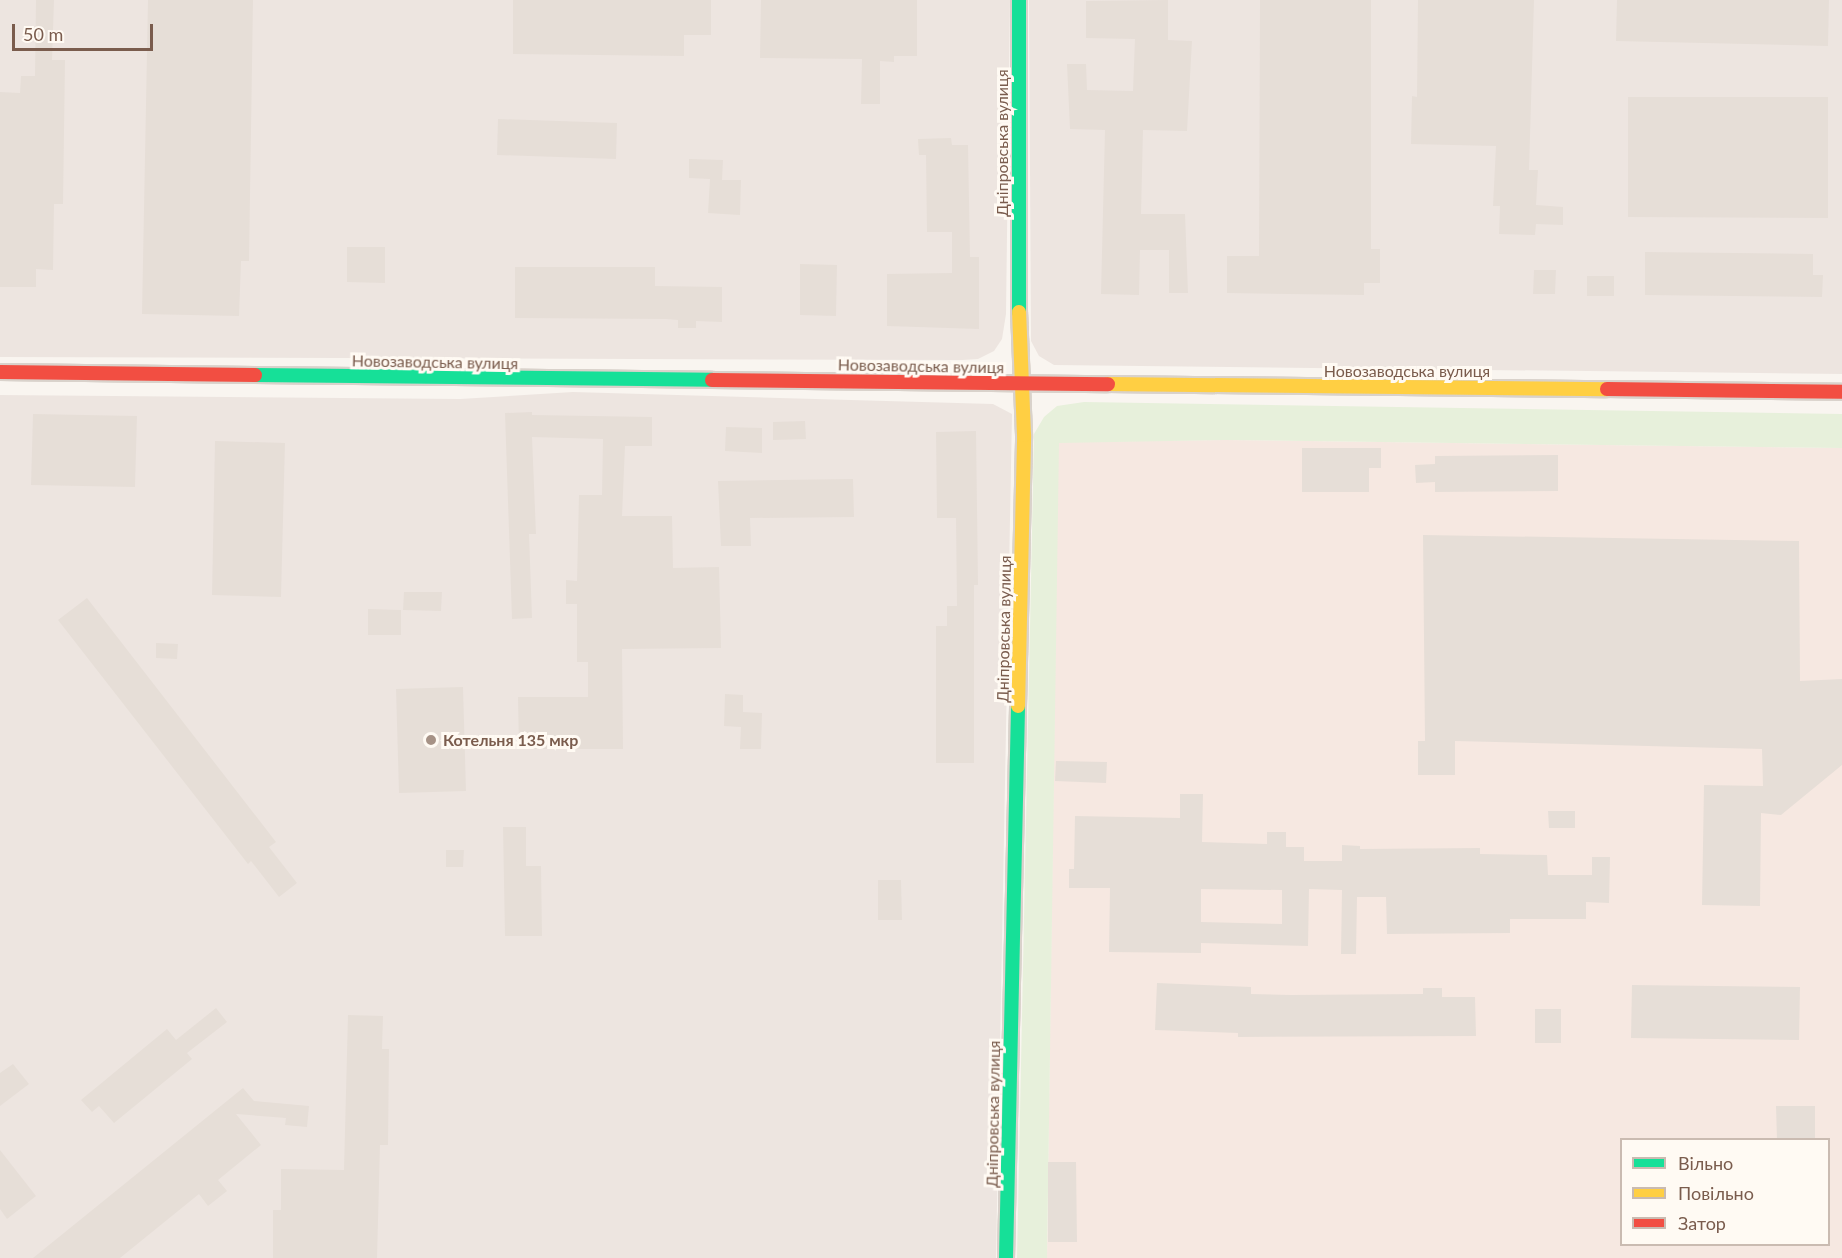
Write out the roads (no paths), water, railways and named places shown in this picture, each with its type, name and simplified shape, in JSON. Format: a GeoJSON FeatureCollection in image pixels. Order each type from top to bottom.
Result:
{"type":"FeatureCollection","features":[{"type":"Feature","properties":{"kind":"street","name":"Дніпровська вулиця"},"geometry":{"type":"LineString","coordinates":[[1006,1258],[1024,447],[1021,384],[1019,0]]}},
{"type":"Feature","properties":{"kind":"street","name":"Новозаводська вулиця"},"geometry":{"type":"LineString","coordinates":[[0,372],[1842,392]]}},
{"type":"Feature","properties":{"kind":"place","name":"Котельня 135 мкр"},"geometry":{"type":"Point","coordinates":[431,740]}}]}
